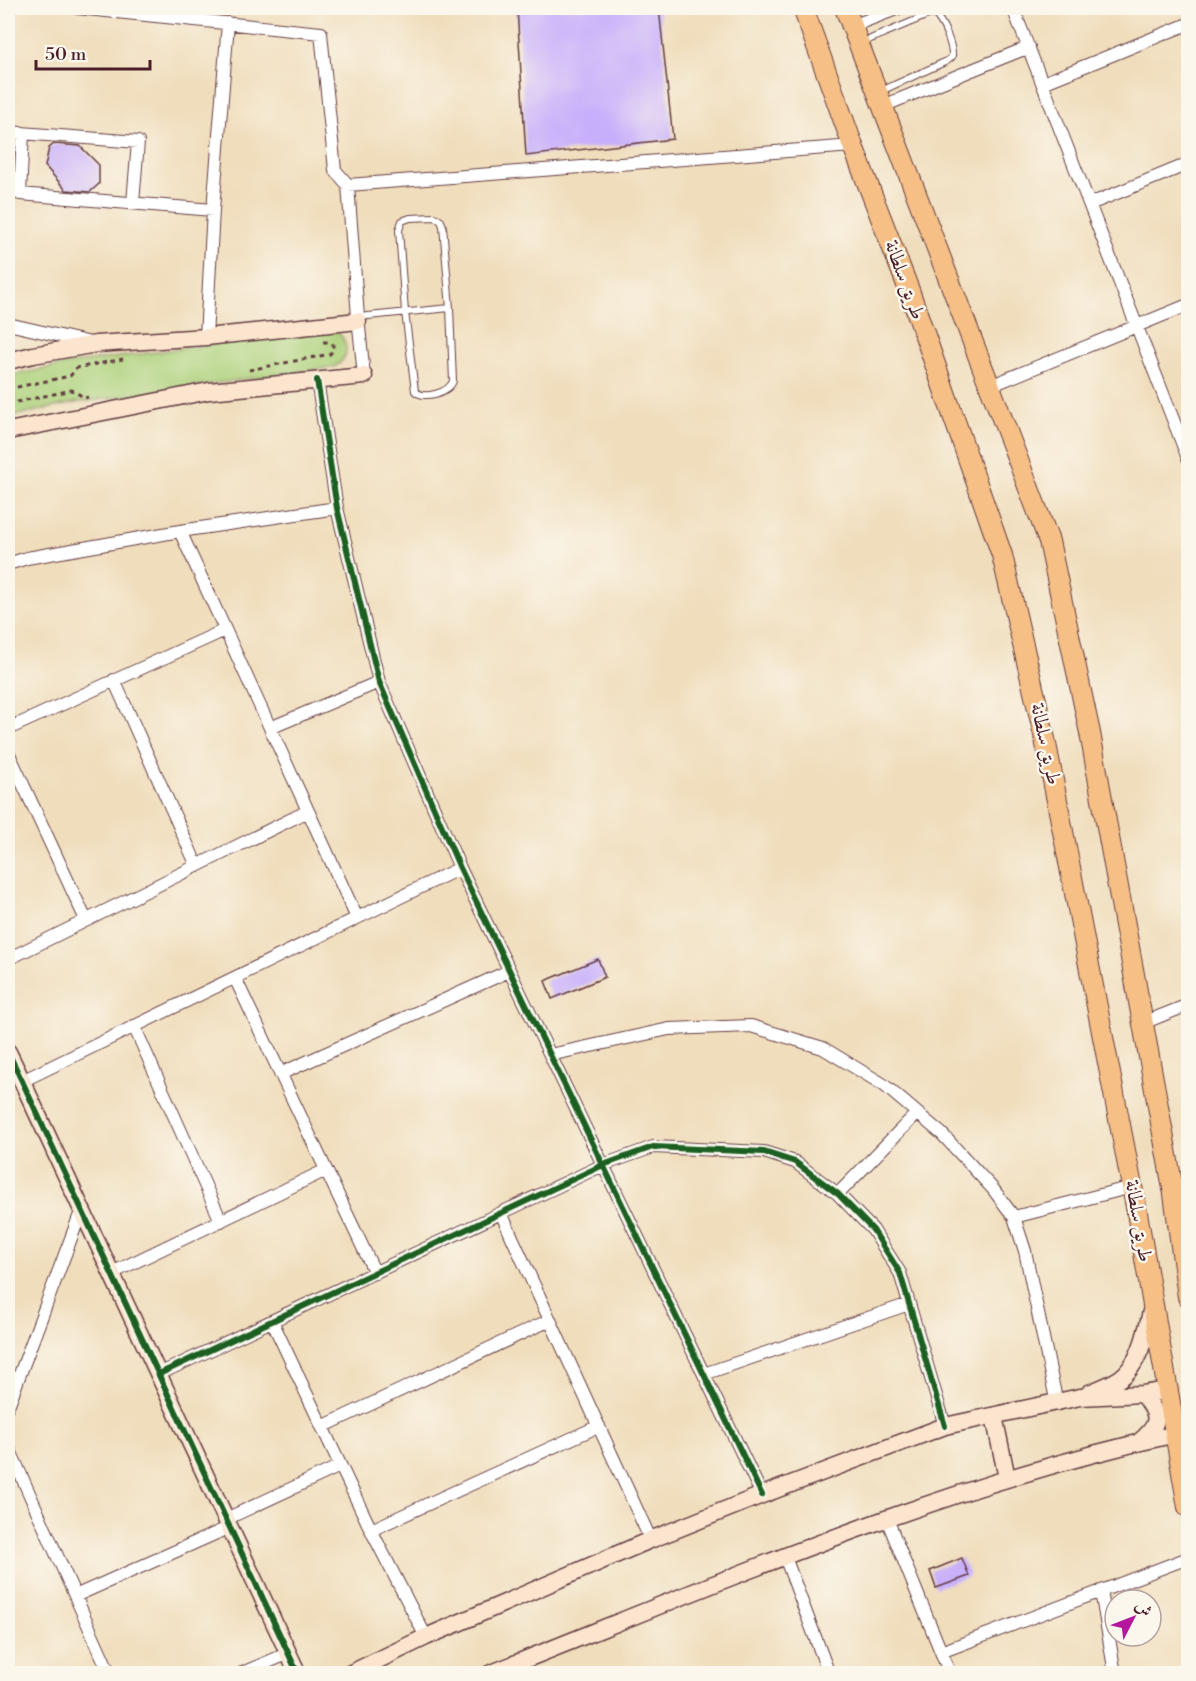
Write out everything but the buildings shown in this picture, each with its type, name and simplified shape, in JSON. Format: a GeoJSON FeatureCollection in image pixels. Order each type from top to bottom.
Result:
{"type":"FeatureCollection","features":[{"type":"Feature","properties":{"kind":"main road","name":"طريق سلطانة"},"geometry":{"type":"LineString","coordinates":[[803,8],[909,290],[1002,555],[1045,739],[1132,1186],[1188,1507]]}},
{"type":"Feature","properties":{"kind":"main road","name":"طريق سلطانة"},"geometry":{"type":"LineString","coordinates":[[845,8],[1049,541],[1090,733],[1174,1194],[1188,1297]]}},
{"type":"Feature","properties":{"kind":"street"},"geometry":{"type":"LineString","coordinates":[[8,431],[209,391],[364,376],[348,185],[335,170],[321,33],[77,8]]}},
{"type":"Feature","properties":{"kind":"street"},"geometry":{"type":"LineString","coordinates":[[855,35],[898,8]]}},
{"type":"Feature","properties":{"kind":"street"},"geometry":{"type":"LineString","coordinates":[[1013,8],[1188,458]]}},
{"type":"Feature","properties":{"kind":"street"},"geometry":{"type":"LineString","coordinates":[[206,337],[213,210],[228,23]]}},
{"type":"Feature","properties":{"kind":"street"},"geometry":{"type":"LineString","coordinates":[[1043,83],[1188,24]]}},
{"type":"Feature","properties":{"kind":"street"},"geometry":{"type":"LineString","coordinates":[[880,99],[1029,47]]}},
{"type":"Feature","properties":{"kind":"street"},"geometry":{"type":"LineString","coordinates":[[8,132],[138,142],[133,203]]}},
{"type":"Feature","properties":{"kind":"street"},"geometry":{"type":"LineString","coordinates":[[23,133],[20,194],[213,210]]}},
{"type":"Feature","properties":{"kind":"street"},"geometry":{"type":"LineString","coordinates":[[348,185],[853,146]]}},
{"type":"Feature","properties":{"kind":"street"},"geometry":{"type":"LineString","coordinates":[[1090,204],[1188,164]]}},
{"type":"Feature","properties":{"kind":"street"},"geometry":{"type":"LineString","coordinates":[[990,387],[1188,305]]}},
{"type":"Feature","properties":{"kind":"street"},"geometry":{"type":"LineString","coordinates":[[8,361],[96,344],[206,337],[358,319]]}},
{"type":"Feature","properties":{"kind":"street"},"geometry":{"type":"LineString","coordinates":[[8,324],[96,344]]}},
{"type":"Feature","properties":{"kind":"street"},"geometry":{"type":"LineString","coordinates":[[317,380],[337,508],[379,682],[459,868],[762,1495]]}},
{"type":"Feature","properties":{"kind":"street"},"geometry":{"type":"LineString","coordinates":[[8,564],[27,558],[180,531],[337,508]]}},
{"type":"Feature","properties":{"kind":"street"},"geometry":{"type":"LineString","coordinates":[[180,531],[357,918]]}},
{"type":"Feature","properties":{"kind":"street"},"geometry":{"type":"LineString","coordinates":[[8,729],[225,630]]}},
{"type":"Feature","properties":{"kind":"street"},"geometry":{"type":"LineString","coordinates":[[114,680],[197,866]]}},
{"type":"Feature","properties":{"kind":"street"},"geometry":{"type":"LineString","coordinates":[[270,728],[379,682]]}},
{"type":"Feature","properties":{"kind":"street"},"geometry":{"type":"LineString","coordinates":[[8,752],[86,920]]}},
{"type":"Feature","properties":{"kind":"street"},"geometry":{"type":"LineString","coordinates":[[8,959],[308,811]]}},
{"type":"Feature","properties":{"kind":"street"},"geometry":{"type":"LineString","coordinates":[[22,1081],[459,868]]}},
{"type":"Feature","properties":{"kind":"street"},"geometry":{"type":"LineString","coordinates":[[280,1074],[509,971]]}},
{"type":"Feature","properties":{"kind":"street"},"geometry":{"type":"LineString","coordinates":[[235,978],[375,1273]]}},
{"type":"Feature","properties":{"kind":"street"},"geometry":{"type":"LineString","coordinates":[[1143,1023],[1188,1005]]}},
{"type":"Feature","properties":{"kind":"street"},"geometry":{"type":"LineString","coordinates":[[134,1026],[221,1221]]}},
{"type":"Feature","properties":{"kind":"street"},"geometry":{"type":"LineString","coordinates":[[549,1055],[669,1029],[751,1026],[823,1048],[884,1085],[942,1134],[993,1189],[1014,1217],[1025,1251],[1057,1404]]}},
{"type":"Feature","properties":{"kind":"street"},"geometry":{"type":"LineString","coordinates":[[8,1055],[298,1674]]}},
{"type":"Feature","properties":{"kind":"street"},"geometry":{"type":"LineString","coordinates":[[838,1194],[917,1113]]}},
{"type":"Feature","properties":{"kind":"street"},"geometry":{"type":"LineString","coordinates":[[159,1374],[603,1165],[653,1147],[764,1152],[795,1162],[838,1194],[873,1230],[900,1273],[945,1426]]}},
{"type":"Feature","properties":{"kind":"street"},"geometry":{"type":"LineString","coordinates":[[112,1273],[326,1170]]}},
{"type":"Feature","properties":{"kind":"street"},"geometry":{"type":"LineString","coordinates":[[1014,1217],[1132,1186]]}},
{"type":"Feature","properties":{"kind":"street"},"geometry":{"type":"LineString","coordinates":[[8,1406],[82,1209]]}},
{"type":"Feature","properties":{"kind":"street"},"geometry":{"type":"LineString","coordinates":[[501,1213],[650,1540]]}},
{"type":"Feature","properties":{"kind":"street"},"geometry":{"type":"LineString","coordinates":[[355,1673],[426,1637],[650,1540],[762,1495],[945,1426],[1057,1404],[1080,1397],[1121,1378],[1136,1359],[1145,1338],[1153,1303]]}},
{"type":"Feature","properties":{"kind":"street"},"geometry":{"type":"LineString","coordinates":[[704,1374],[909,1304]]}},
{"type":"Feature","properties":{"kind":"street"},"geometry":{"type":"LineString","coordinates":[[322,1427],[549,1320]]}},
{"type":"Feature","properties":{"kind":"street"},"geometry":{"type":"LineString","coordinates":[[272,1321],[371,1530],[426,1637]]}},
{"type":"Feature","properties":{"kind":"street"},"geometry":{"type":"LineString","coordinates":[[1080,1397],[1143,1394],[1169,1390]]}},
{"type":"Feature","properties":{"kind":"street"},"geometry":{"type":"LineString","coordinates":[[1138,1442],[1150,1433],[1156,1418],[1155,1410],[1143,1394]]}},
{"type":"Feature","properties":{"kind":"street"},"geometry":{"type":"LineString","coordinates":[[994,1416],[1006,1479]]}},
{"type":"Feature","properties":{"kind":"street"},"geometry":{"type":"LineString","coordinates":[[371,1530],[599,1426]]}},
{"type":"Feature","properties":{"kind":"street"},"geometry":{"type":"LineString","coordinates":[[489,1674],[515,1669],[785,1557],[955,1494],[1064,1461],[1176,1434]]}},
{"type":"Feature","properties":{"kind":"street"},"geometry":{"type":"LineString","coordinates":[[8,1446],[110,1674]]}},
{"type":"Feature","properties":{"kind":"street"},"geometry":{"type":"LineString","coordinates":[[75,1596],[228,1523],[340,1466]]}},
{"type":"Feature","properties":{"kind":"street"},"geometry":{"type":"LineString","coordinates":[[887,1519],[950,1674]]}},
{"type":"Feature","properties":{"kind":"street"},"geometry":{"type":"LineString","coordinates":[[785,1557],[829,1674]]}},
{"type":"Feature","properties":{"kind":"street"},"geometry":{"type":"LineString","coordinates":[[941,1652],[1188,1558]]}},
{"type":"Feature","properties":{"kind":"street"},"geometry":{"type":"LineString","coordinates":[[1101,1591],[1115,1674]]}},
{"type":"Feature","properties":{"kind":"street"},"geometry":{"type":"LineString","coordinates":[[240,1674],[289,1653]]}},
{"type":"Feature","properties":{"kind":"lane"},"geometry":{"type":"LineString","coordinates":[[855,35],[934,14],[941,21],[952,57],[880,99]]}},
{"type":"Feature","properties":{"kind":"lane"},"geometry":{"type":"LineString","coordinates":[[435,217],[441,221],[443,226],[450,308],[453,381],[451,387],[444,391],[423,396],[415,391],[405,312],[399,230],[402,221],[410,218],[435,217]]}},
{"type":"Feature","properties":{"kind":"lane"},"geometry":{"type":"LineString","coordinates":[[358,319],[450,308]]}},
{"type":"Feature","properties":{"kind":"path"},"geometry":{"type":"LineString","coordinates":[[247,370],[329,355],[333,352],[330,343],[313,343]]}},
{"type":"Feature","properties":{"kind":"path"},"geometry":{"type":"LineString","coordinates":[[8,389],[70,376],[77,368],[128,358]]}},
{"type":"Feature","properties":{"kind":"path"},"geometry":{"type":"LineString","coordinates":[[8,404],[72,390],[85,398],[95,396]]}},
{"type":"Feature","properties":{"kind":"green space"},"geometry":{"type":"Polygon","coordinates":[[[323,329],[337,332],[346,346],[343,360],[334,367],[74,403],[8,417],[8,376],[68,364],[323,329]]]}},
{"type":"Feature","properties":{"kind":"cycle path"},"geometry":{"type":"LineString","coordinates":[[317,380],[337,508],[379,682],[460,868],[762,1495]]}},
{"type":"Feature","properties":{"kind":"cycle path"},"geometry":{"type":"LineString","coordinates":[[8,1052],[298,1674]]}},
{"type":"Feature","properties":{"kind":"cycle path"},"geometry":{"type":"LineString","coordinates":[[159,1374],[603,1165],[653,1147],[764,1152],[795,1162],[838,1194],[873,1230],[900,1273],[945,1426]]}}]}
